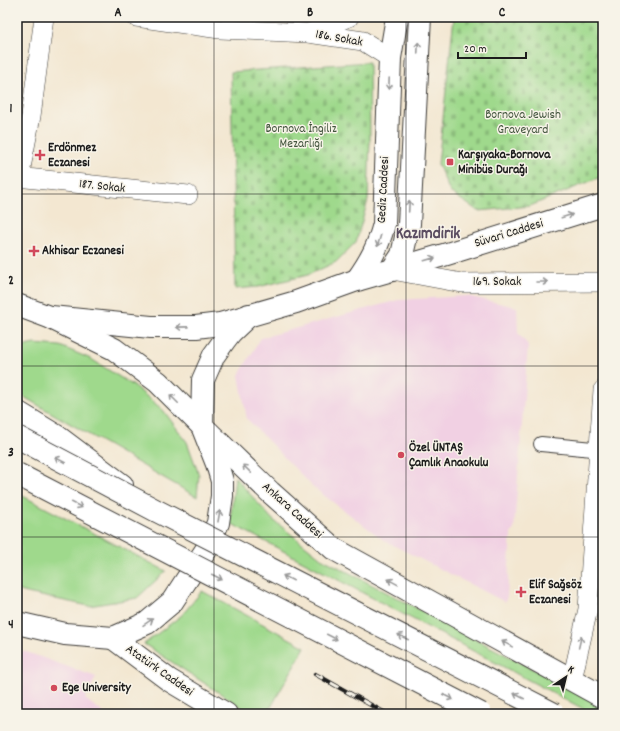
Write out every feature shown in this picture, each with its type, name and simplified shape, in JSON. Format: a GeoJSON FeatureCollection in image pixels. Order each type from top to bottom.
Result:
{"type":"FeatureCollection","features":[{"type":"Feature","properties":{"kind":"main road","name":"Gediz Caddesi"},"geometry":{"type":"LineString","coordinates":[[357,280],[369,263],[378,245],[384,224],[390,58],[396,17]]}},
{"type":"Feature","properties":{"kind":"main road","name":"Gediz Caddesi"},"geometry":{"type":"LineString","coordinates":[[392,270],[402,255],[408,224],[420,17]]}},
{"type":"Feature","properties":{"kind":"main road","name":"Süvari Caddesi"},"geometry":{"type":"LineString","coordinates":[[392,270],[603,205]]}},
{"type":"Feature","properties":{"kind":"main road"},"geometry":{"type":"LineString","coordinates":[[17,318],[50,317],[151,328],[196,327],[220,324],[296,302],[357,280],[392,270]]}},
{"type":"Feature","properties":{"kind":"main road"},"geometry":{"type":"LineString","coordinates":[[17,305],[50,317]]}},
{"type":"Feature","properties":{"kind":"main road"},"geometry":{"type":"LineString","coordinates":[[17,623],[65,634],[113,638],[147,623],[172,602],[206,550],[218,523],[222,496],[222,481],[202,426],[203,380],[214,355],[231,332],[249,315]]}},
{"type":"Feature","properties":{"kind":"main road","name":"Ankara Caddesi"},"geometry":{"type":"LineString","coordinates":[[50,317],[114,349],[158,382],[266,488],[334,549],[603,696]]}},
{"type":"Feature","properties":{"kind":"main road"},"geometry":{"type":"LineString","coordinates":[[17,412],[58,437],[155,510]]}},
{"type":"Feature","properties":{"kind":"main road"},"geometry":{"type":"LineString","coordinates":[[17,437],[155,510],[554,714]]}},
{"type":"Feature","properties":{"kind":"main road"},"geometry":{"type":"LineString","coordinates":[[17,474],[481,714]]}},
{"type":"Feature","properties":{"kind":"main road","name":"Atatürk Caddesi"},"geometry":{"type":"LineString","coordinates":[[113,638],[167,679],[226,714]]}},
{"type":"Feature","properties":{"kind":"street"},"geometry":{"type":"LineString","coordinates":[[18,178],[31,116],[44,17]]}},
{"type":"Feature","properties":{"kind":"street","name":"186. Sokak"},"geometry":{"type":"LineString","coordinates":[[136,17],[221,23],[363,41],[390,58]]}},
{"type":"Feature","properties":{"kind":"street","name":"186. Sokak"},"geometry":{"type":"LineString","coordinates":[[308,33],[349,17]]}},
{"type":"Feature","properties":{"kind":"street","name":"187. Sokak"},"geometry":{"type":"LineString","coordinates":[[18,178],[188,195]]}},
{"type":"Feature","properties":{"kind":"street","name":"169. Sokak"},"geometry":{"type":"LineString","coordinates":[[392,270],[462,282],[603,282]]}},
{"type":"Feature","properties":{"kind":"street"},"geometry":{"type":"LineString","coordinates":[[572,680],[595,610],[603,390]]}},
{"type":"Feature","properties":{"kind":"street"},"geometry":{"type":"LineString","coordinates":[[541,444],[601,450]]}},
{"type":"Feature","properties":{"kind":"shaded area","name":"Özel ÜNTAŞ Çamlık Anaokulu"},"geometry":{"type":"Polygon","coordinates":[[[466,296],[517,307],[518,333],[528,345],[514,529],[511,534],[507,596],[505,602],[385,541],[314,488],[247,419],[239,375],[261,338],[398,300],[466,296]]]}},
{"type":"Feature","properties":{"kind":"shaded area","name":"Ege University"},"geometry":{"type":"Polygon","coordinates":[[[17,650],[21,650],[96,677],[85,699],[105,714],[17,714],[17,650]]]}},
{"type":"Feature","properties":{"kind":"green space","name":"Bornova Jewish Graveyard"},"geometry":{"type":"Polygon","coordinates":[[[454,17],[603,17],[603,176],[530,206],[478,211],[450,192],[438,164],[454,17]]]}},
{"type":"Feature","properties":{"kind":"green space","name":"Bornova İngiliz Mezarlığı"},"geometry":{"type":"Polygon","coordinates":[[[369,62],[370,139],[368,200],[356,242],[336,262],[308,275],[258,287],[235,289],[231,72],[369,62]]]}},
{"type":"Feature","properties":{"kind":"green space"},"geometry":{"type":"Polygon","coordinates":[[[34,344],[60,346],[91,359],[134,386],[163,410],[187,442],[199,475],[197,497],[17,393],[17,348],[34,344]]]}},
{"type":"Feature","properties":{"kind":"green space"},"geometry":{"type":"Polygon","coordinates":[[[235,477],[272,519],[321,558],[603,706],[603,714],[593,714],[230,523],[235,477]]]}},
{"type":"Feature","properties":{"kind":"green space"},"geometry":{"type":"Polygon","coordinates":[[[17,493],[166,571],[137,598],[89,606],[17,590],[17,493]]]}},
{"type":"Feature","properties":{"kind":"green space"},"geometry":{"type":"Polygon","coordinates":[[[202,591],[305,647],[267,714],[252,714],[144,644],[182,615],[202,591]]]}},
{"type":"Feature","properties":{"kind":"railway"},"geometry":{"type":"LineString","coordinates":[[315,674],[387,714]]}},
{"type":"Feature","properties":{"kind":"railway"},"geometry":{"type":"LineString","coordinates":[[292,712],[296,714]]}},
{"type":"Feature","properties":{"kind":"place","name":"Erdönmez Eczanesi"},"geometry":{"type":"Point","coordinates":[40,155]}},
{"type":"Feature","properties":{"kind":"place","name":"Karşıyaka-Bornova Minibüs Durağı"},"geometry":{"type":"Point","coordinates":[450,162]}},
{"type":"Feature","properties":{"kind":"place","name":"Akhisar Eczanesi"},"geometry":{"type":"Point","coordinates":[34,251]}},
{"type":"Feature","properties":{"kind":"place","name":"Özel ÜNTAŞ Çamlık Anaokulu"},"geometry":{"type":"Point","coordinates":[401,455]}},
{"type":"Feature","properties":{"kind":"place","name":"Elif Sağsöz Eczanesi"},"geometry":{"type":"Point","coordinates":[521,592]}},
{"type":"Feature","properties":{"kind":"place","name":"Ege University"},"geometry":{"type":"Point","coordinates":[54,688]}},
{"type":"Feature","properties":{"kind":"district","name":"Kazımdirik"},"geometry":{"type":"Point","coordinates":[428,235]}}]}
